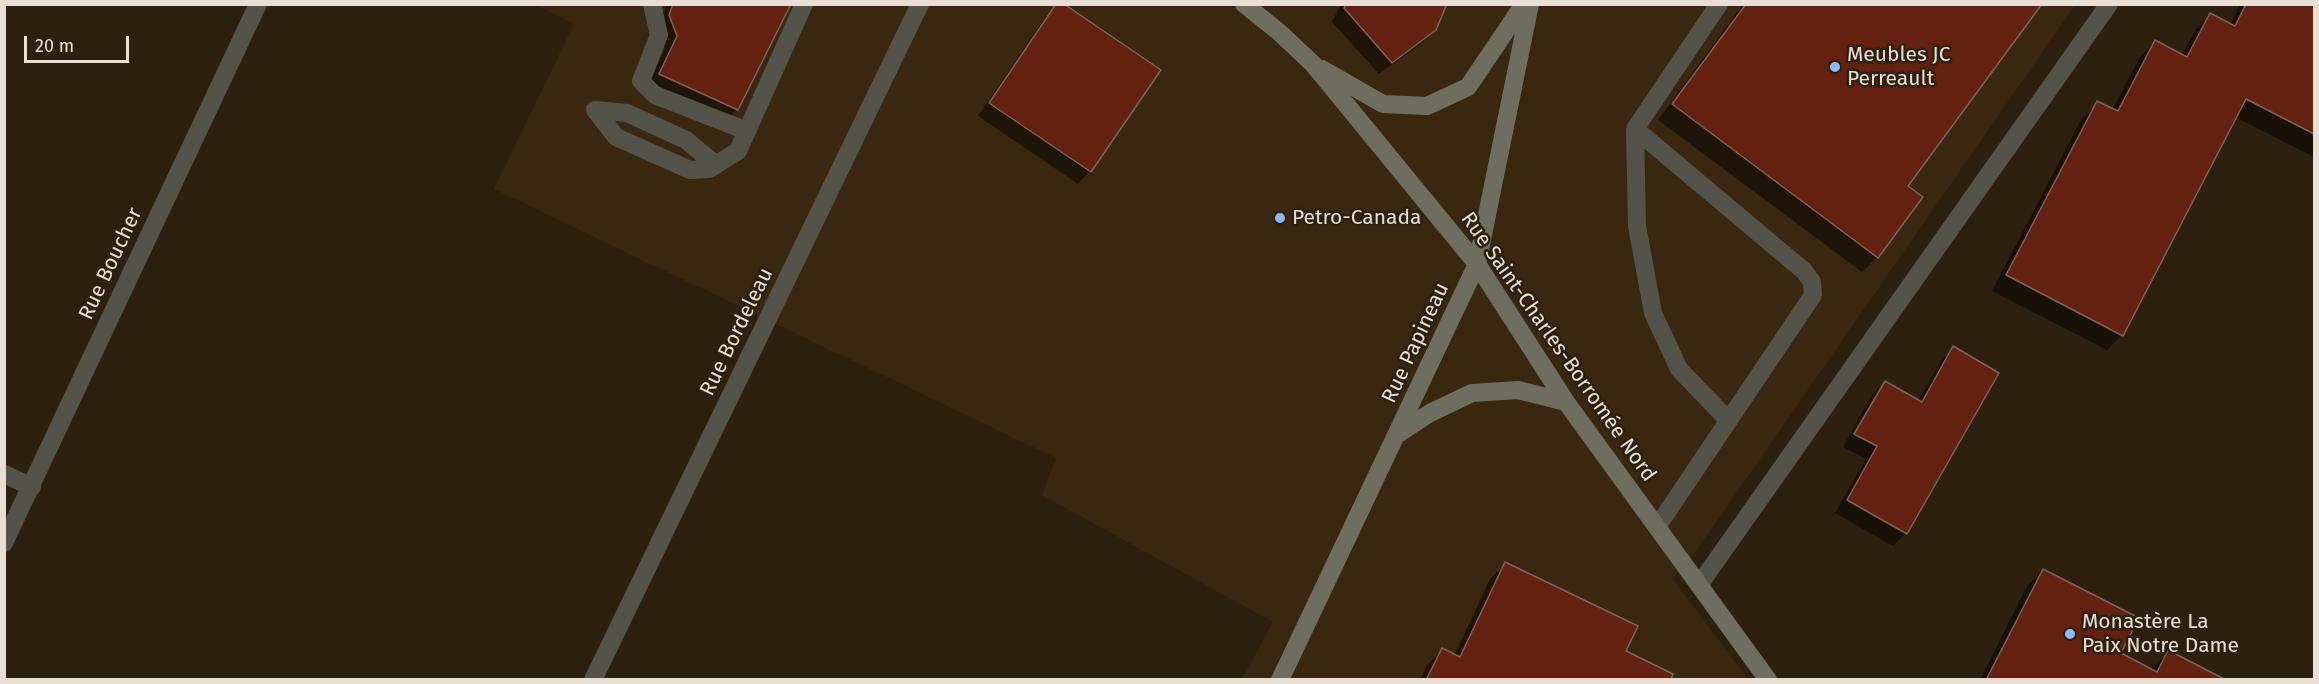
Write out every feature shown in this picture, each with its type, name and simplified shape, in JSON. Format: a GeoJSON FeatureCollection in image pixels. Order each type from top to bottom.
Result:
{"type":"FeatureCollection","features":[{"type":"Feature","properties":{"kind":"main road","name":"Rue Saint-Charles-Borromée Nord"},"geometry":{"type":"LineString","coordinates":[[1244,4],[1279,32],[1313,64],[1477,264],[1566,402],[1768,680]]}},
{"type":"Feature","properties":{"kind":"main road"},"geometry":{"type":"LineString","coordinates":[[1313,64],[1383,104],[1427,106],[1467,87],[1524,4]]}},
{"type":"Feature","properties":{"kind":"main road","name":"Rue Papineau"},"geometry":{"type":"LineString","coordinates":[[1280,680],[1477,264],[1530,4]]}},
{"type":"Feature","properties":{"kind":"main road"},"geometry":{"type":"LineString","coordinates":[[1398,434],[1430,414],[1472,393],[1518,390],[1566,402]]}},
{"type":"Feature","properties":{"kind":"street","name":"Rue Boucher"},"geometry":{"type":"LineString","coordinates":[[4,543],[258,4]]}},
{"type":"Feature","properties":{"kind":"street"},"geometry":{"type":"LineString","coordinates":[[652,4],[659,35],[641,81],[655,95],[747,131]]}},
{"type":"Feature","properties":{"kind":"street"},"geometry":{"type":"LineString","coordinates":[[716,165],[686,140],[627,112],[595,110],[616,137],[690,170],[709,169],[716,165],[738,152],[804,4]]}},
{"type":"Feature","properties":{"kind":"street","name":"Rue Bordeleau"},"geometry":{"type":"LineString","coordinates":[[593,680],[920,4]]}},
{"type":"Feature","properties":{"kind":"street"},"geometry":{"type":"LineString","coordinates":[[1719,4],[1635,129],[1637,226],[1653,313],[1679,369],[1728,420]]}},
{"type":"Feature","properties":{"kind":"street"},"geometry":{"type":"LineString","coordinates":[[1699,585],[2109,4]]}},
{"type":"Feature","properties":{"kind":"street"},"geometry":{"type":"LineString","coordinates":[[1635,129],[1804,271],[1812,282],[1813,295],[1657,527]]}},
{"type":"Feature","properties":{"kind":"street"},"geometry":{"type":"LineString","coordinates":[[4,474],[32,487]]}},
{"type":"Feature","properties":{"kind":"shaded area"},"geometry":{"type":"Polygon","coordinates":[[[537,5],[2075,5],[1696,551],[1672,578],[1748,679],[1242,679],[1273,622],[1042,495],[1056,458],[494,189],[574,24],[537,5]]]}},
{"type":"Feature","properties":{"kind":"building"},"geometry":{"type":"Polygon","coordinates":[[[673,4],[791,4],[738,110],[659,74],[677,36],[669,15],[673,4]]]}},
{"type":"Feature","properties":{"kind":"building"},"geometry":{"type":"Polygon","coordinates":[[[1056,4],[1064,4],[1161,70],[1091,172],[989,103],[1056,4]]]}},
{"type":"Feature","properties":{"kind":"building"},"geometry":{"type":"Polygon","coordinates":[[[1346,4],[1447,4],[1436,30],[1392,63],[1344,8],[1346,4]]]}},
{"type":"Feature","properties":{"kind":"building"},"geometry":{"type":"Polygon","coordinates":[[[1746,4],[2042,4],[1908,186],[1923,197],[1878,258],[1672,104],[1746,4]]]}},
{"type":"Feature","properties":{"kind":"building"},"geometry":{"type":"Polygon","coordinates":[[[2246,4],[2314,4],[2314,134],[2246,99],[2123,336],[2006,275],[2097,101],[2118,111],[2155,40],[2187,57],[2210,13],[2235,26],[2246,4]]]}},
{"type":"Feature","properties":{"kind":"building"},"geometry":{"type":"Polygon","coordinates":[[[1953,346],[1999,373],[1907,534],[1847,500],[1877,446],[1854,434],[1885,381],[1922,402],[1953,346]]]}},
{"type":"Feature","properties":{"kind":"building"},"geometry":{"type":"Polygon","coordinates":[[[1505,562],[1638,626],[1626,651],[1673,674],[1671,680],[1426,680],[1442,648],[1460,657],[1505,562]]]}},
{"type":"Feature","properties":{"kind":"building","name":"Monastère La Paix Notre Dame"},"geometry":{"type":"Polygon","coordinates":[[[2043,569],[2139,618],[2121,653],[2157,672],[2168,650],[2226,680],[1986,680],[2043,569]]]}},
{"type":"Feature","properties":{"kind":"place","name":"Meubles JC Perreault"},"geometry":{"type":"Point","coordinates":[1835,67]}},
{"type":"Feature","properties":{"kind":"place","name":"Petro-Canada"},"geometry":{"type":"Point","coordinates":[1280,218]}},
{"type":"Feature","properties":{"kind":"place","name":"Monastère La Paix Notre Dame"},"geometry":{"type":"Point","coordinates":[2070,634]}}]}
